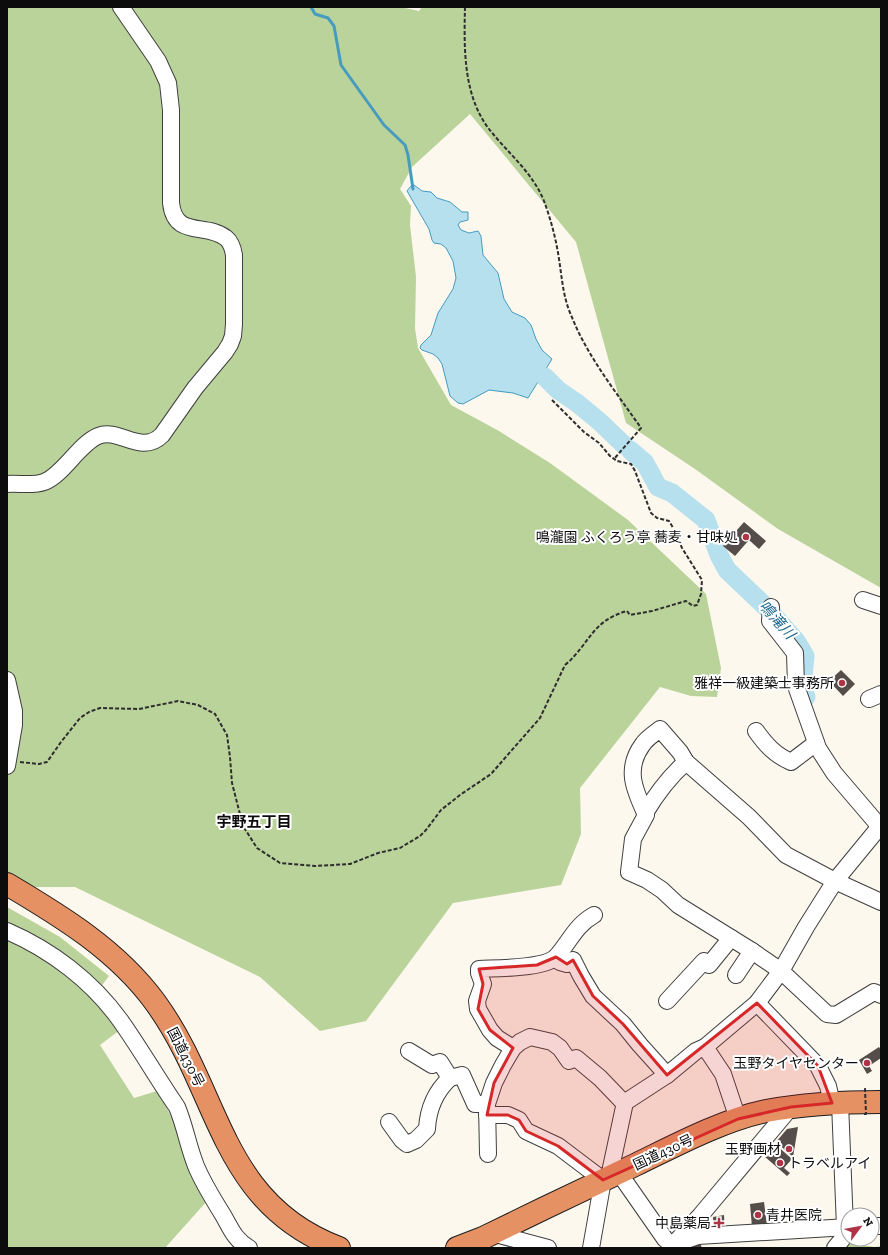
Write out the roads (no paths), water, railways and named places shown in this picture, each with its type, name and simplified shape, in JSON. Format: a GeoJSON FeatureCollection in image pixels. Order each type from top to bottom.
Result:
{"type":"FeatureCollection","features":[{"type":"Feature","properties":{"kind":"highway","name":"国道430号"},"geometry":{"type":"LineString","coordinates":[[7,884],[40,904],[106,950],[137,979],[155,1002],[173,1030],[220,1129],[243,1171],[260,1194],[273,1208],[292,1224],[326,1246]]}},
{"type":"Feature","properties":{"kind":"highway","name":"国道430号"},"geometry":{"type":"LineString","coordinates":[[457,1248],[492,1233],[681,1143],[738,1119],[792,1107],[870,1102]]}},
{"type":"Feature","properties":{"kind":"street"},"geometry":{"type":"LineString","coordinates":[[7,484],[38,484],[46,481],[98,436],[106,434],[142,443],[156,441],[162,435],[195,388],[225,352],[232,336],[234,255],[232,246],[227,239],[220,235],[185,225],[177,220],[172,212],[171,110],[168,83],[158,61],[121,7]]}},
{"type":"Feature","properties":{"kind":"street"},"geometry":{"type":"LineString","coordinates":[[863,600],[881,606]]}},
{"type":"Feature","properties":{"kind":"street"},"geometry":{"type":"LineString","coordinates":[[624,1103],[667,1075],[696,1051],[705,1047],[757,1003],[781,971],[806,927],[836,881],[881,826],[834,772],[816,744],[796,686],[795,653],[770,621],[771,612]]}},
{"type":"Feature","properties":{"kind":"street"},"geometry":{"type":"LineString","coordinates":[[7,680],[14,710],[14,725],[8,764]]}},
{"type":"Feature","properties":{"kind":"street"},"geometry":{"type":"LineString","coordinates":[[645,813],[638,799],[632,776],[636,757],[643,743],[660,730],[680,752],[686,762],[749,817],[786,855],[881,902]]}},
{"type":"Feature","properties":{"kind":"street"},"geometry":{"type":"LineString","coordinates":[[756,731],[769,748],[782,758],[791,762],[816,744]]}},
{"type":"Feature","properties":{"kind":"street"},"geometry":{"type":"LineString","coordinates":[[686,762],[661,788],[645,813],[646,815],[633,839],[629,872],[647,880],[662,890],[678,905],[781,971],[827,1014],[836,1015],[874,992],[881,995]]}},
{"type":"Feature","properties":{"kind":"street"},"geometry":{"type":"LineString","coordinates":[[513,1048],[497,1038],[490,1030],[478,1009],[477,1001],[483,984],[479,969],[537,965],[556,957],[572,934],[585,920],[594,915]]}},
{"type":"Feature","properties":{"kind":"street"},"geometry":{"type":"LineString","coordinates":[[7,931],[31,942],[51,954],[84,979],[120,1020],[177,1107],[196,1167],[206,1186],[237,1239],[249,1248]]}},
{"type":"Feature","properties":{"kind":"street"},"geometry":{"type":"LineString","coordinates":[[667,1001],[704,961],[709,965],[731,938]]}},
{"type":"Feature","properties":{"kind":"street"},"geometry":{"type":"LineString","coordinates":[[736,975],[752,951]]}},
{"type":"Feature","properties":{"kind":"street"},"geometry":{"type":"LineString","coordinates":[[556,957],[560,962],[567,964],[574,960],[581,976],[593,996],[623,1024],[667,1075]]}},
{"type":"Feature","properties":{"kind":"street"},"geometry":{"type":"LineString","coordinates":[[757,1003],[818,1066],[836,1103],[844,1207]]}},
{"type":"Feature","properties":{"kind":"street"},"geometry":{"type":"LineString","coordinates":[[488,1154],[487,1110],[494,1084],[513,1048],[520,1042],[530,1037],[552,1042],[560,1048],[569,1061],[576,1058],[600,1078],[624,1103],[624,1107],[610,1177],[591,1248]]}},
{"type":"Feature","properties":{"kind":"street"},"geometry":{"type":"LineString","coordinates":[[705,1047],[723,1074],[738,1119]]}},
{"type":"Feature","properties":{"kind":"street"},"geometry":{"type":"LineString","coordinates":[[409,1051],[432,1065],[440,1062],[450,1078]]}},
{"type":"Feature","properties":{"kind":"street"},"geometry":{"type":"LineString","coordinates":[[389,1122],[402,1140],[407,1144],[416,1140],[427,1129],[432,1103],[441,1086],[450,1078],[462,1075],[475,1104],[487,1110],[508,1115],[519,1120],[526,1130],[558,1146],[610,1177],[671,1247]]}},
{"type":"Feature","properties":{"kind":"street"},"geometry":{"type":"LineString","coordinates":[[671,1247],[700,1216],[792,1107]]}},
{"type":"Feature","properties":{"kind":"street"},"geometry":{"type":"LineString","coordinates":[[671,1247],[698,1236],[840,1227]]}},
{"type":"Feature","properties":{"kind":"street"},"geometry":{"type":"LineString","coordinates":[[492,1233],[548,1248]]}},
{"type":"Feature","properties":{"kind":"water"},"geometry":{"type":"Polygon","coordinates":[[[414,185],[422,191],[431,192],[437,198],[450,202],[462,212],[468,212],[468,220],[460,222],[458,225],[461,230],[469,233],[478,231],[481,236],[483,255],[498,273],[504,299],[512,312],[525,318],[531,325],[542,350],[552,359],[528,398],[513,393],[489,390],[463,404],[458,403],[450,396],[442,364],[438,358],[420,348],[431,335],[438,313],[453,289],[456,278],[453,261],[446,248],[441,244],[434,243],[429,229],[407,191],[414,185]]]}},
{"type":"Feature","properties":{"kind":"waterway"},"geometry":{"type":"LineString","coordinates":[[311,7],[315,14],[328,18],[334,26],[341,65],[384,125],[405,145],[413,189]]}},
{"type":"Feature","properties":{"kind":"waterway","name":"鳴滝川"},"geometry":{"type":"LineString","coordinates":[[545,377],[558,390],[600,422],[624,445]]}},
{"type":"Feature","properties":{"kind":"waterway","name":"鳴滝川"},"geometry":{"type":"LineString","coordinates":[[630,450],[645,463],[658,487],[672,493],[706,520],[719,555],[727,570],[766,607],[796,641],[805,656],[802,687],[806,697]]}},
{"type":"Feature","properties":{"kind":"place","name":"鳴瀧園 ふくろう亭 蕎麦・甘味処"},"geometry":{"type":"Point","coordinates":[746,537]}},
{"type":"Feature","properties":{"kind":"place","name":"雅祥一級建築士事務所"},"geometry":{"type":"Point","coordinates":[842,683]}},
{"type":"Feature","properties":{"kind":"place","name":"玉野タイヤセンター"},"geometry":{"type":"Point","coordinates":[867,1063]}},
{"type":"Feature","properties":{"kind":"place","name":"玉野画材"},"geometry":{"type":"Point","coordinates":[789,1149]}},
{"type":"Feature","properties":{"kind":"place","name":"トラベルアイ"},"geometry":{"type":"Point","coordinates":[780,1163]}},
{"type":"Feature","properties":{"kind":"place","name":"青井医院"},"geometry":{"type":"Point","coordinates":[758,1215]}},
{"type":"Feature","properties":{"kind":"place","name":"中島薬局"},"geometry":{"type":"Point","coordinates":[719,1223]}},
{"type":"Feature","properties":{"kind":"district","name":"宇野五丁目"},"geometry":{"type":"Point","coordinates":[254,822]}}]}
